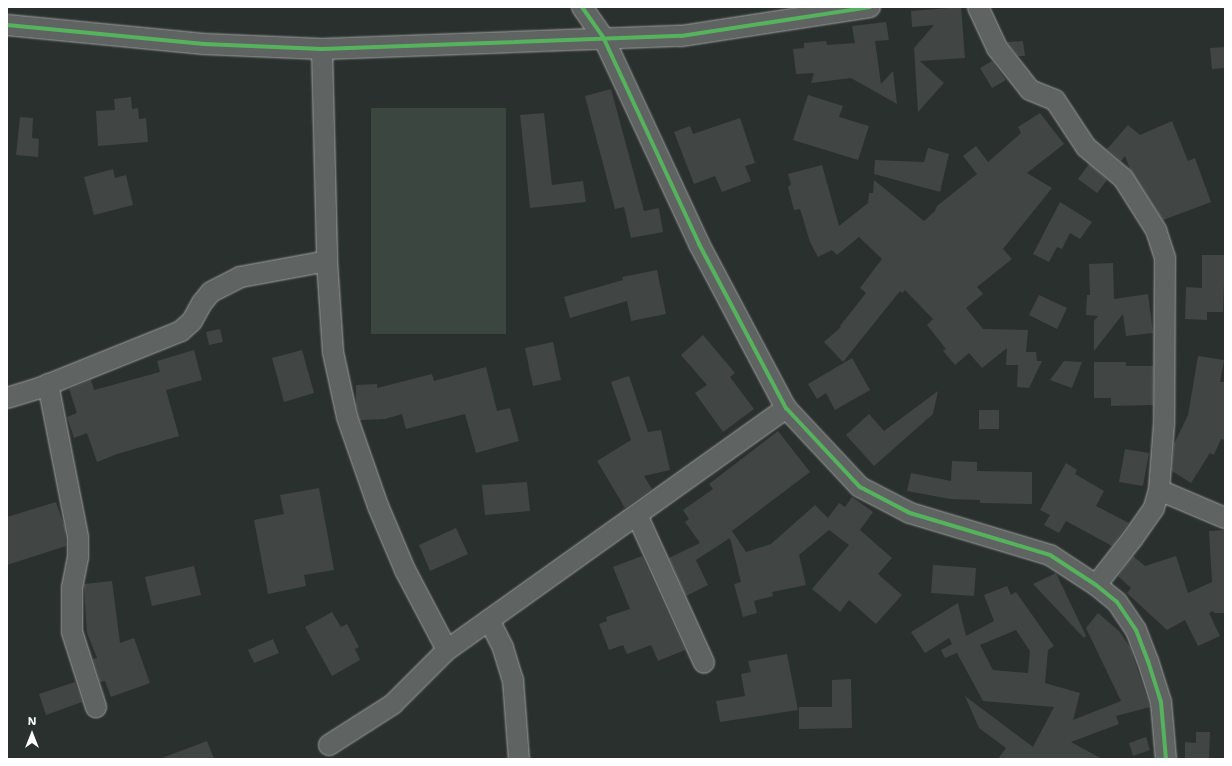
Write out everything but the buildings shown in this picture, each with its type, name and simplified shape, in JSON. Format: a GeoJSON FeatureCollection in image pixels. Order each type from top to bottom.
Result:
{"type":"FeatureCollection","features":[{"type":"Feature","properties":{"kind":"street"},"geometry":{"type":"LineString","coordinates":[[582,7],[604,39],[699,244],[786,408],[860,487],[910,513],[1050,555],[1096,585],[1117,602],[1136,630],[1161,702],[1166,759]]}},
{"type":"Feature","properties":{"kind":"street"},"geometry":{"type":"LineString","coordinates":[[7,25],[204,44],[322,49],[681,36],[870,7]]}},
{"type":"Feature","properties":{"kind":"street"},"geometry":{"type":"LineString","coordinates":[[978,7],[996,48],[1030,90],[1055,100],[1086,146],[1123,178],[1156,230],[1165,258],[1164,424],[1159,490],[1154,508],[1134,538],[1096,585]]}},
{"type":"Feature","properties":{"kind":"street"},"geometry":{"type":"LineString","coordinates":[[322,49],[327,261],[333,352],[347,416],[378,506],[405,570],[447,650]]}},
{"type":"Feature","properties":{"kind":"street"},"geometry":{"type":"LineString","coordinates":[[7,398],[48,384],[181,331],[192,321],[202,303],[211,292],[222,284],[240,277],[327,261]]}},
{"type":"Feature","properties":{"kind":"street"},"geometry":{"type":"LineString","coordinates":[[48,384],[78,537],[78,557],[72,588],[72,632],[96,707]]}},
{"type":"Feature","properties":{"kind":"street"},"geometry":{"type":"LineString","coordinates":[[329,745],[392,704],[447,650],[786,408]]}},
{"type":"Feature","properties":{"kind":"street"},"geometry":{"type":"LineString","coordinates":[[1159,490],[1225,518]]}},
{"type":"Feature","properties":{"kind":"street"},"geometry":{"type":"LineString","coordinates":[[637,515],[704,664]]}},
{"type":"Feature","properties":{"kind":"street"},"geometry":{"type":"LineString","coordinates":[[489,620],[503,648],[513,680],[519,759]]}},
{"type":"Feature","properties":{"kind":"shaded area"},"geometry":{"type":"Polygon","coordinates":[[[371,108],[506,108],[506,334],[371,334],[371,108]]]}},
{"type":"Feature","properties":{"kind":"cycle path"},"geometry":{"type":"LineString","coordinates":[[582,7],[604,39],[699,244],[786,408],[860,487],[910,513],[1050,555],[1096,585],[1117,602],[1136,630],[1161,702],[1166,759]]}},
{"type":"Feature","properties":{"kind":"cycle path"},"geometry":{"type":"LineString","coordinates":[[7,25],[204,44],[322,49],[681,36],[870,7]]}}]}
